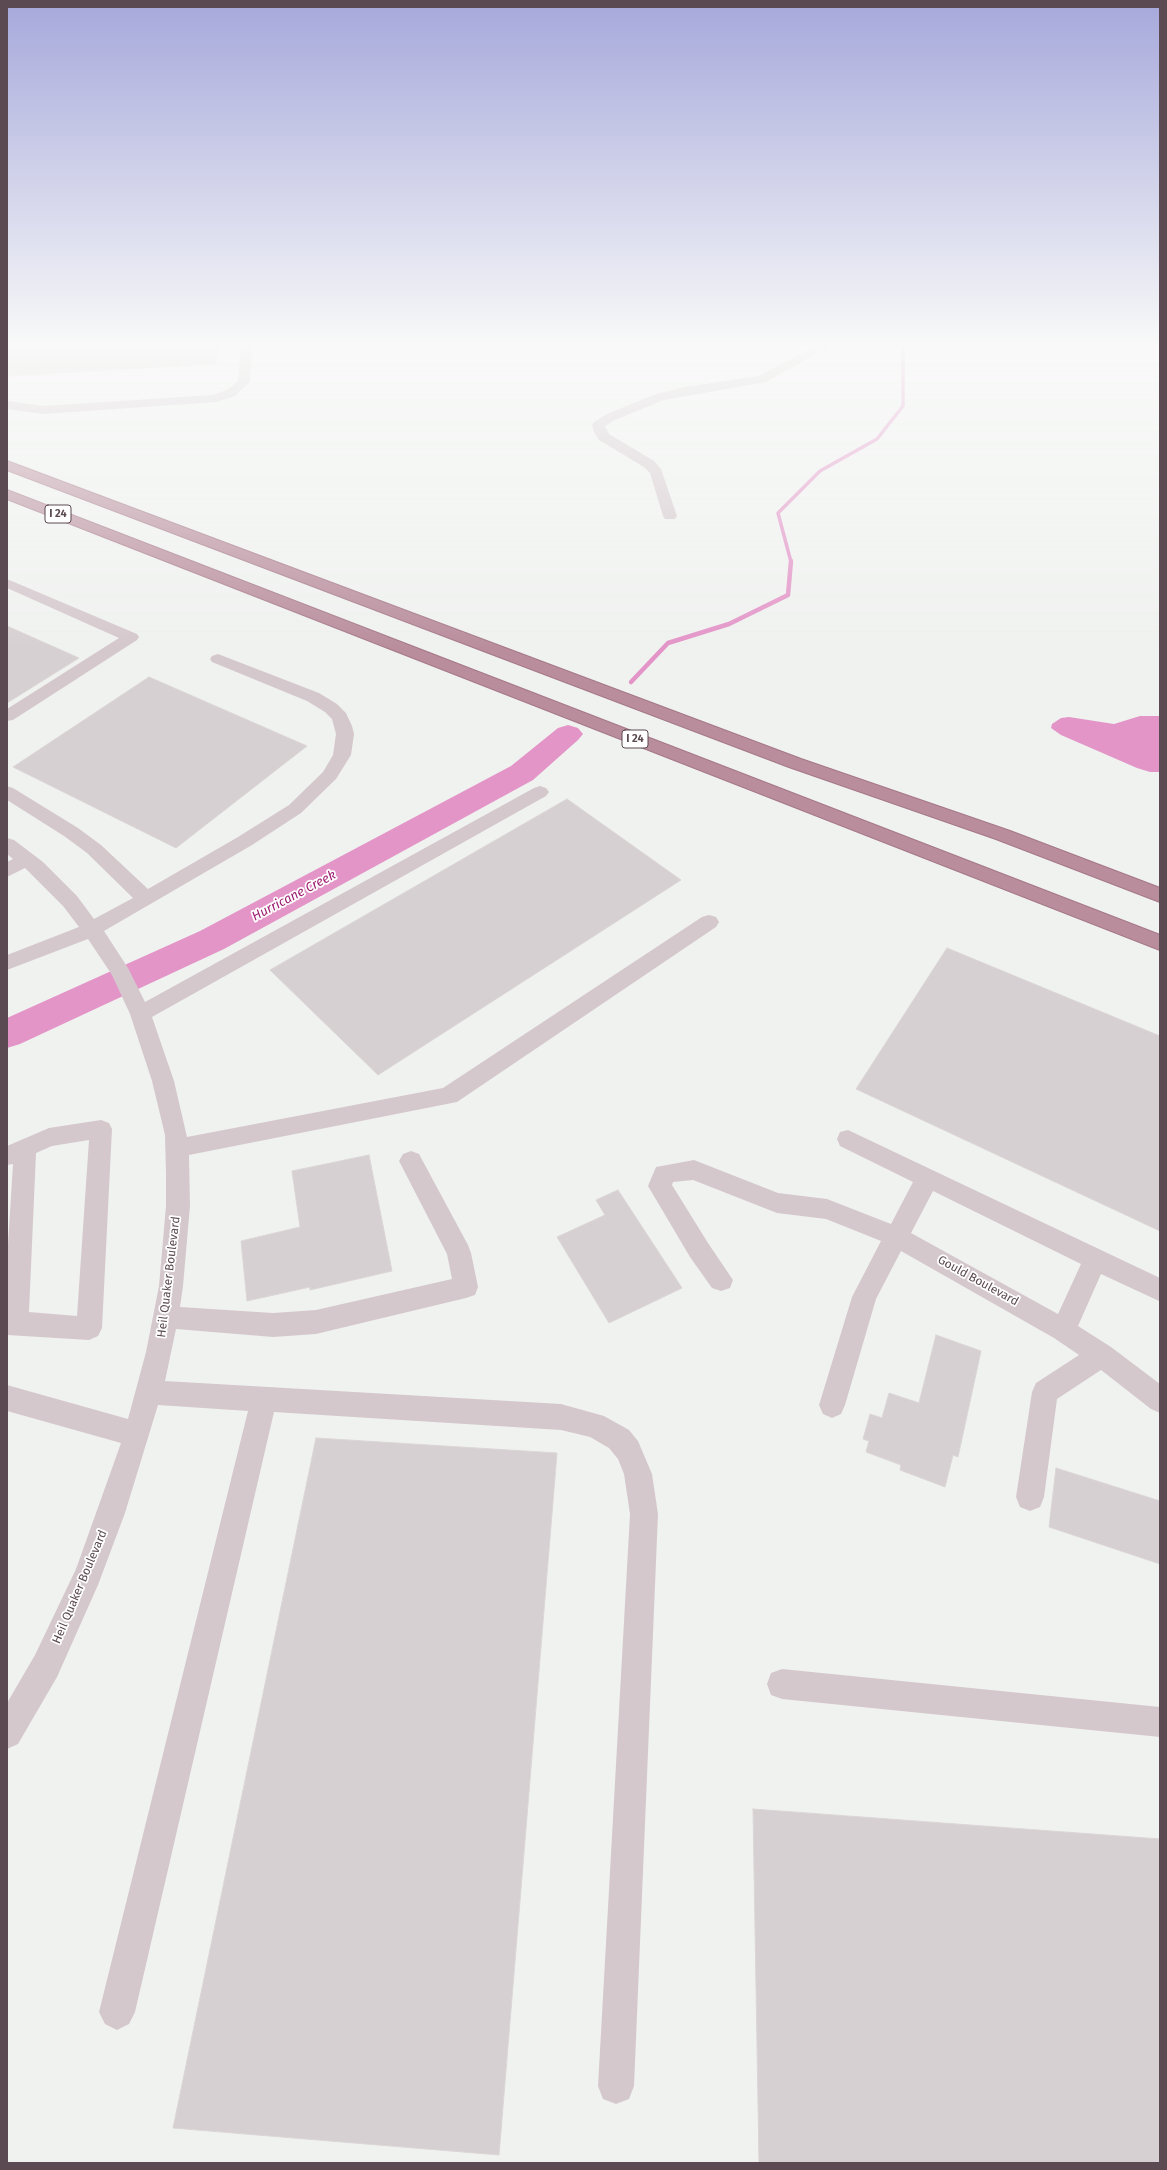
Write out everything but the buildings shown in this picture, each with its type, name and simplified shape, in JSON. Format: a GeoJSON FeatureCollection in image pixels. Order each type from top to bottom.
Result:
{"type":"FeatureCollection","features":[{"type":"Feature","properties":{"kind":"highway","name":"I 24"},"geometry":{"type":"LineString","coordinates":[[7,465],[795,763],[1003,835],[1160,895]]}},
{"type":"Feature","properties":{"kind":"highway","name":"I 24"},"geometry":{"type":"LineString","coordinates":[[7,494],[1160,943]]}},
{"type":"Feature","properties":{"kind":"highway"},"geometry":{"type":"LineString","coordinates":[[1003,835],[1160,882]]}},
{"type":"Feature","properties":{"kind":"street"},"geometry":{"type":"LineString","coordinates":[[619,446],[648,464],[656,472],[670,516]]}},
{"type":"Feature","properties":{"kind":"street"},"geometry":{"type":"LineString","coordinates":[[7,583],[132,637],[7,716]]}},
{"type":"Feature","properties":{"kind":"street"},"geometry":{"type":"LineString","coordinates":[[7,963],[92,929],[146,899],[245,841],[295,809],[330,775],[342,755],[345,739],[344,726],[340,718],[331,708],[313,697],[218,659]]}},
{"type":"Feature","properties":{"kind":"street"},"geometry":{"type":"LineString","coordinates":[[7,792],[71,832],[88,845],[146,899]]}},
{"type":"Feature","properties":{"kind":"street"},"geometry":{"type":"LineString","coordinates":[[130,992],[540,792]]}},
{"type":"Feature","properties":{"kind":"street","name":"Heil Quaker Boulevard"},"geometry":{"type":"LineString","coordinates":[[7,844],[27,859],[70,901],[92,929],[130,992],[163,1081],[176,1135],[178,1206],[171,1286],[160,1352],[137,1435],[111,1513],[88,1575],[46,1666],[7,1733]]}},
{"type":"Feature","properties":{"kind":"street"},"geometry":{"type":"LineString","coordinates":[[7,871],[27,859]]}},
{"type":"Feature","properties":{"kind":"street"},"geometry":{"type":"LineString","coordinates":[[176,1148],[449,1096],[709,922]]}},
{"type":"Feature","properties":{"kind":"street"},"geometry":{"type":"LineString","coordinates":[[101,1129],[89,1328],[11,1323],[16,1152],[48,1137],[101,1129]]}},
{"type":"Feature","properties":{"kind":"street"},"geometry":{"type":"LineString","coordinates":[[848,1139],[1159,1290]]}},
{"type":"Feature","properties":{"kind":"street"},"geometry":{"type":"LineString","coordinates":[[166,1317],[273,1325],[316,1322],[466,1287],[459,1253],[411,1161]]}},
{"type":"Feature","properties":{"kind":"street","name":"Gould Boulevard"},"geometry":{"type":"LineString","coordinates":[[721,1280],[695,1244],[660,1186],[664,1174],[694,1170],[777,1203],[827,1209],[895,1236],[1063,1330],[1102,1355],[1160,1400]]}},
{"type":"Feature","properties":{"kind":"street"},"geometry":{"type":"LineString","coordinates":[[832,1406],[864,1297],[895,1236],[928,1177]]}},
{"type":"Feature","properties":{"kind":"street"},"geometry":{"type":"LineString","coordinates":[[1063,1330],[1096,1259]]}},
{"type":"Feature","properties":{"kind":"street"},"geometry":{"type":"LineString","coordinates":[[1030,1497],[1045,1392],[1102,1355]]}},
{"type":"Feature","properties":{"kind":"street"},"geometry":{"type":"LineString","coordinates":[[149,1392],[554,1417],[580,1420],[596,1425],[619,1439],[634,1460],[638,1474],[644,1514],[616,2086]]}},
{"type":"Feature","properties":{"kind":"street"},"geometry":{"type":"LineString","coordinates":[[7,1398],[137,1435]]}},
{"type":"Feature","properties":{"kind":"street"},"geometry":{"type":"LineString","coordinates":[[117,2012],[264,1399]]}},
{"type":"Feature","properties":{"kind":"street"},"geometry":{"type":"LineString","coordinates":[[782,1684],[1160,1722]]}},
{"type":"Feature","properties":{"kind":"shaded area"},"geometry":{"type":"Polygon","coordinates":[[[1140,716],[1160,716],[1160,772],[1150,772],[1137,768],[1061,735],[1051,728],[1052,724],[1061,718],[1069,717],[1114,724],[1140,716]]]}},
{"type":"Feature","properties":{"kind":"waterway"},"geometry":{"type":"LineString","coordinates":[[791,562],[778,513],[820,471],[864,446]]}},
{"type":"Feature","properties":{"kind":"waterway"},"geometry":{"type":"LineString","coordinates":[[631,682],[668,643],[729,624],[788,595],[791,562]]}},
{"type":"Feature","properties":{"kind":"waterway","name":"Hurricane Creek"},"geometry":{"type":"LineString","coordinates":[[7,1034],[212,940],[522,773],[568,734]]}}]}
